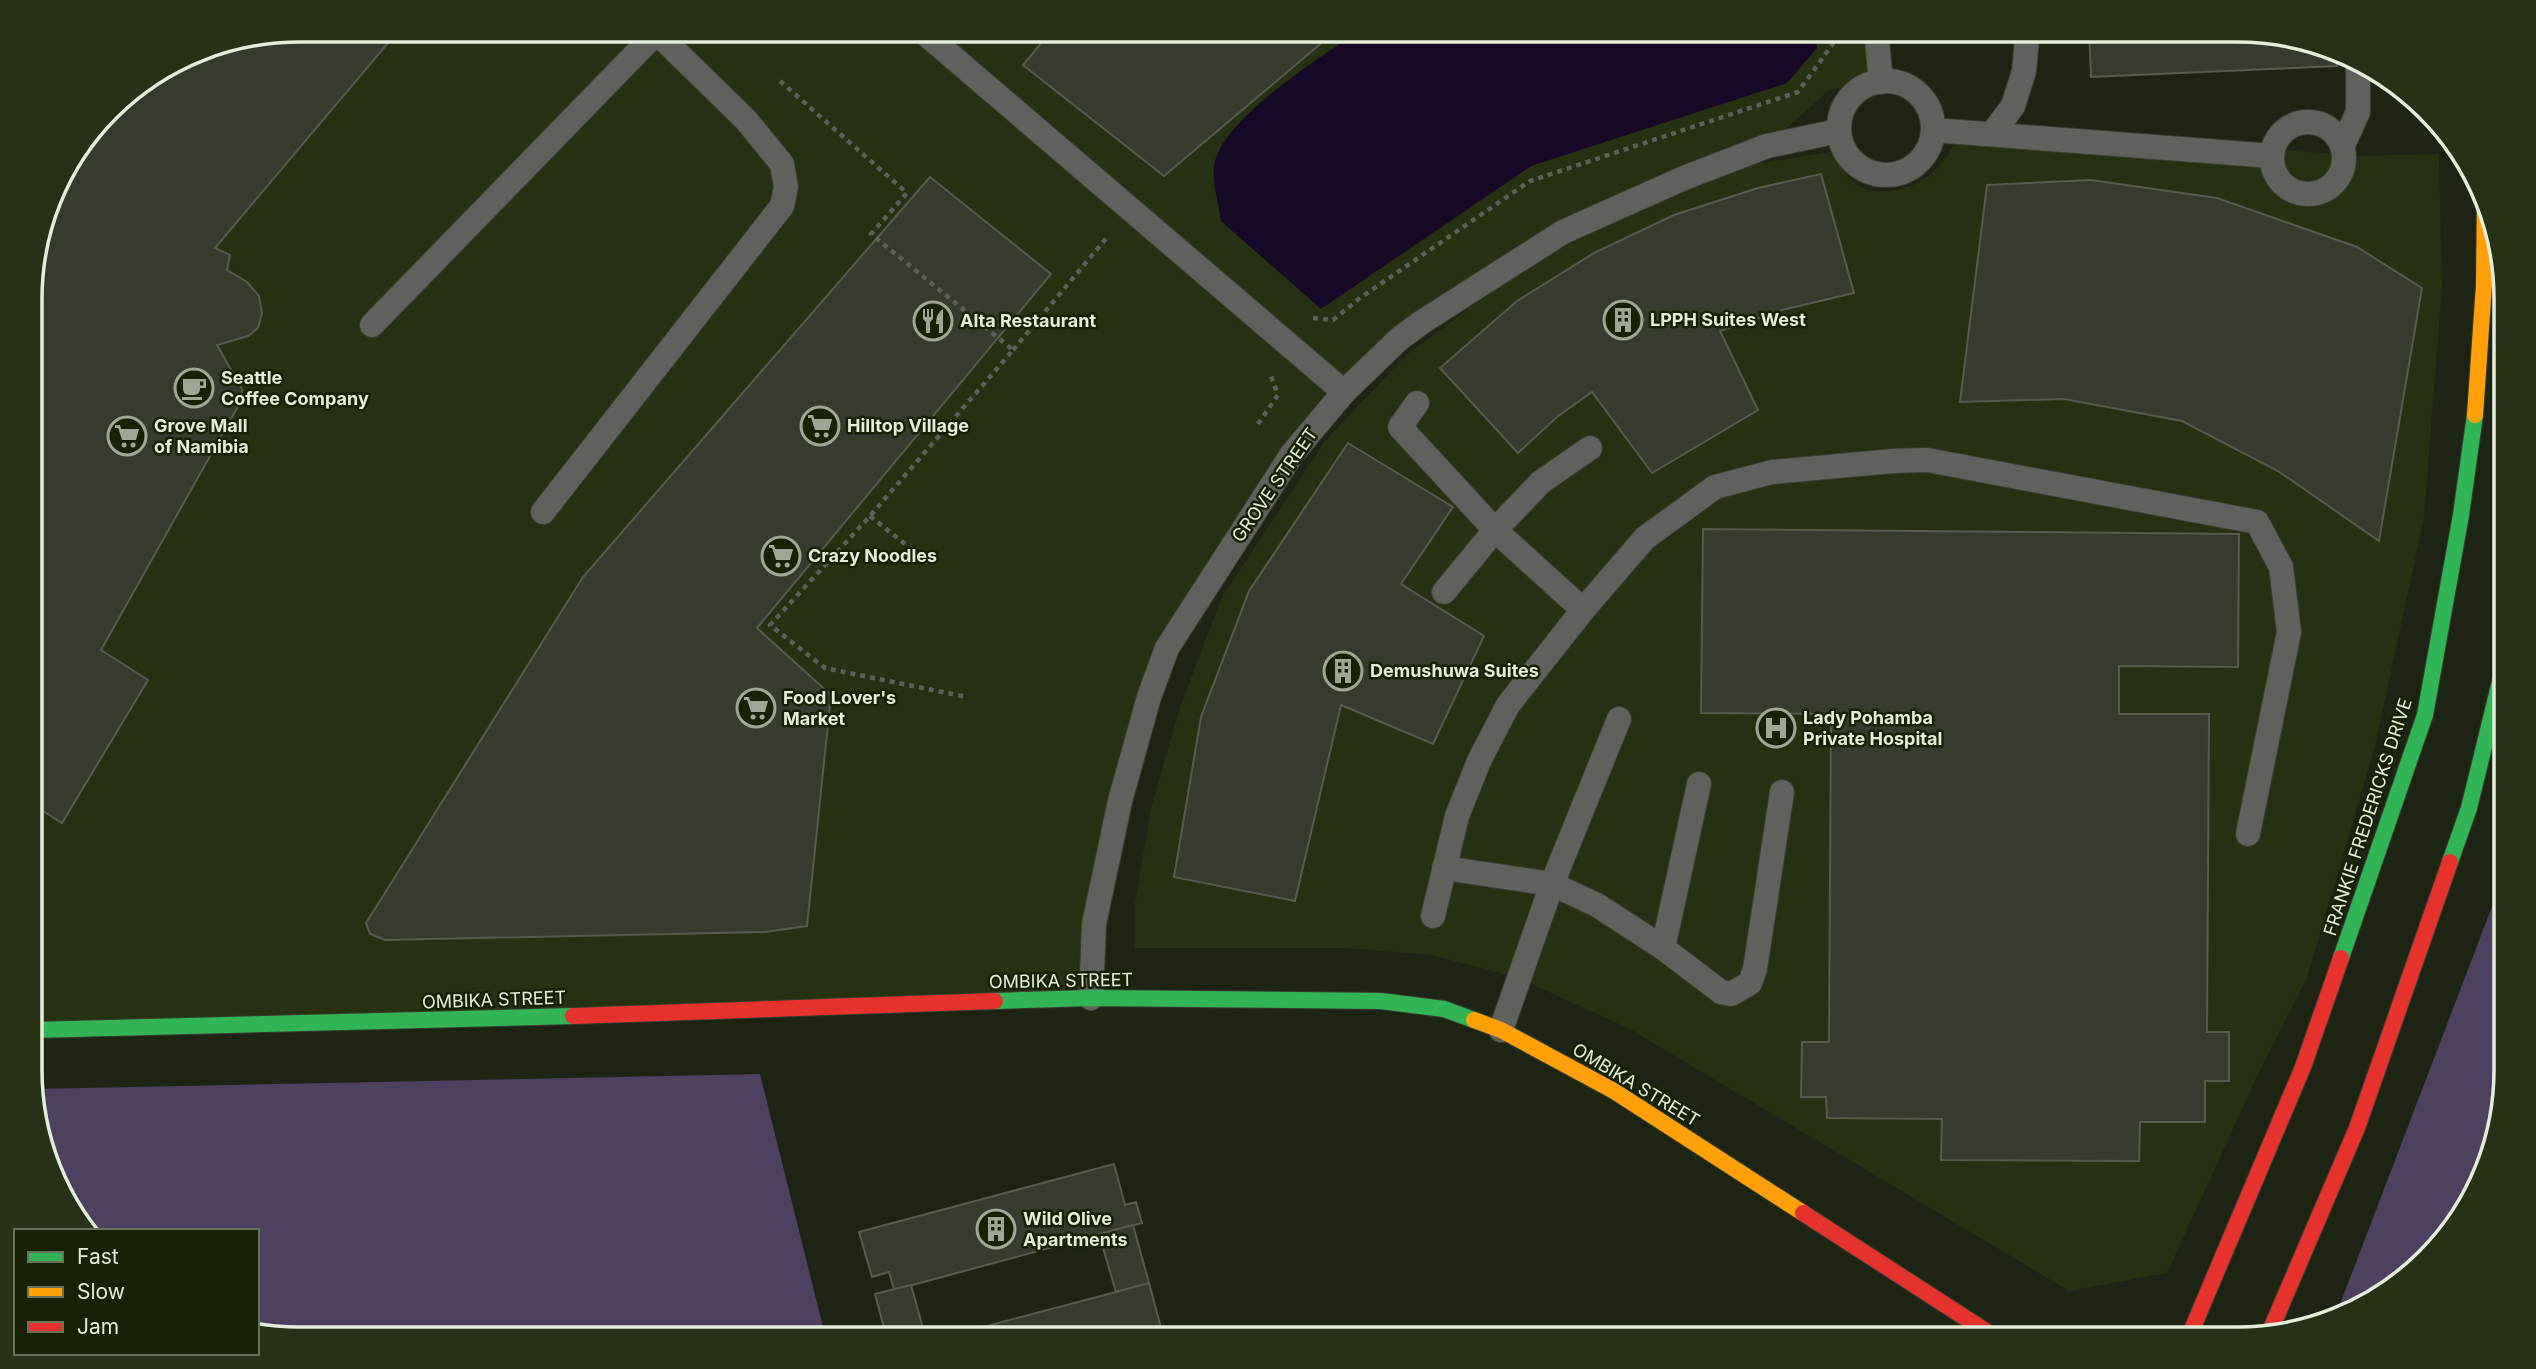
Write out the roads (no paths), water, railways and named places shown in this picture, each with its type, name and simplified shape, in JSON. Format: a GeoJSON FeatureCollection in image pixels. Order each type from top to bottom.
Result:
{"type":"FeatureCollection","features":[{"type":"Feature","properties":{"kind":"street","name":"FRANKIE FREDERICKS DRIVE"},"geometry":{"type":"LineString","coordinates":[[2193,1327],[2303,1067],[2425,715],[2461,515],[2477,397],[2484,285],[2484,229]]}},
{"type":"Feature","properties":{"kind":"street"},"geometry":{"type":"LineString","coordinates":[[2273,1325],[2357,1128],[2469,808],[2494,706]]}},
{"type":"Feature","properties":{"kind":"street","name":"OMBIKA STREET"},"geometry":{"type":"LineString","coordinates":[[42,1030],[437,1021],[1091,998],[1381,1001],[1444,1009],[1502,1030],[1635,1104],[1979,1327]]}},
{"type":"Feature","properties":{"kind":"lane"},"geometry":{"type":"LineString","coordinates":[[372,325],[645,42]]}},
{"type":"Feature","properties":{"kind":"lane"},"geometry":{"type":"LineString","coordinates":[[543,512],[782,206],[786,187],[782,164],[746,120],[667,42]]}},
{"type":"Feature","properties":{"kind":"lane"},"geometry":{"type":"LineString","coordinates":[[935,42],[1344,392]]}},
{"type":"Feature","properties":{"kind":"lane"},"geometry":{"type":"LineString","coordinates":[[1877,42],[1881,82]]}},
{"type":"Feature","properties":{"kind":"lane"},"geometry":{"type":"LineString","coordinates":[[1992,134],[2013,106],[2024,71],[2027,42]]}},
{"type":"Feature","properties":{"kind":"lane"},"geometry":{"type":"LineString","coordinates":[[2343,145],[2358,112],[2358,72]]}},
{"type":"Feature","properties":{"kind":"lane"},"geometry":{"type":"LineString","coordinates":[[1881,82],[1900,83],[1914,90],[1931,114],[1933,130],[1930,145],[1922,159],[1910,169],[1887,175],[1864,170],[1851,160],[1842,147],[1838,131],[1846,102],[1863,87],[1881,82]]}},
{"type":"Feature","properties":{"kind":"lane"},"geometry":{"type":"LineString","coordinates":[[2315,122],[2337,134],[2345,157],[2338,179],[2330,187],[2308,194],[2286,187],[2278,179],[2272,156],[2274,144],[2291,126],[2315,122]]}},
{"type":"Feature","properties":{"kind":"lane"},"geometry":{"type":"LineString","coordinates":[[1933,130],[2272,156]]}},
{"type":"Feature","properties":{"kind":"lane","name":"GROVE STREET"},"geometry":{"type":"LineString","coordinates":[[1091,998],[1094,924],[1120,801],[1149,697],[1167,648],[1292,454],[1344,392],[1399,339],[1422,322],[1563,232],[1684,178],[1767,146],[1838,131]]}},
{"type":"Feature","properties":{"kind":"lane"},"geometry":{"type":"LineString","coordinates":[[1417,403],[1391,430],[1583,610]]}},
{"type":"Feature","properties":{"kind":"lane"},"geometry":{"type":"LineString","coordinates":[[1444,592],[1495,530],[1541,482],[1590,448]]}},
{"type":"Feature","properties":{"kind":"lane"},"geometry":{"type":"LineString","coordinates":[[1433,916],[1457,816],[1479,761],[1508,705],[1583,610],[1636,547],[1655,530],[1715,486],[1772,472],[1927,460],[2258,522],[2281,567],[2289,632],[2248,834]]}},
{"type":"Feature","properties":{"kind":"lane"},"geometry":{"type":"LineString","coordinates":[[1502,1030],[1552,884],[1619,719]]}},
{"type":"Feature","properties":{"kind":"lane"},"geometry":{"type":"LineString","coordinates":[[1662,948],[1699,784]]}},
{"type":"Feature","properties":{"kind":"lane"},"geometry":{"type":"LineString","coordinates":[[1444,868],[1552,884],[1597,905],[1662,948],[1721,992],[1731,994],[1750,982],[1755,969],[1782,792]]}},
{"type":"Feature","properties":{"kind":"place","name":"LPPH Suites West"},"geometry":{"type":"Point","coordinates":[1623,320]}},
{"type":"Feature","properties":{"kind":"place","name":"Alta Restaurant"},"geometry":{"type":"Point","coordinates":[933,321]}},
{"type":"Feature","properties":{"kind":"place","name":"Seattle Coffee Company"},"geometry":{"type":"Point","coordinates":[194,388]}},
{"type":"Feature","properties":{"kind":"place","name":"Hilltop Village"},"geometry":{"type":"Point","coordinates":[820,426]}},
{"type":"Feature","properties":{"kind":"place","name":"Grove Mall of Namibia"},"geometry":{"type":"Point","coordinates":[127,436]}},
{"type":"Feature","properties":{"kind":"place","name":"Crazy Noodles"},"geometry":{"type":"Point","coordinates":[781,556]}},
{"type":"Feature","properties":{"kind":"place","name":"Demushuwa Suites"},"geometry":{"type":"Point","coordinates":[1343,671]}},
{"type":"Feature","properties":{"kind":"place","name":"Food Lover's Market"},"geometry":{"type":"Point","coordinates":[756,708]}},
{"type":"Feature","properties":{"kind":"place","name":"Lady Pohamba Private Hospital"},"geometry":{"type":"Point","coordinates":[1776,728]}},
{"type":"Feature","properties":{"kind":"place","name":"Wild Olive Apartments"},"geometry":{"type":"Point","coordinates":[996,1229]}}]}
